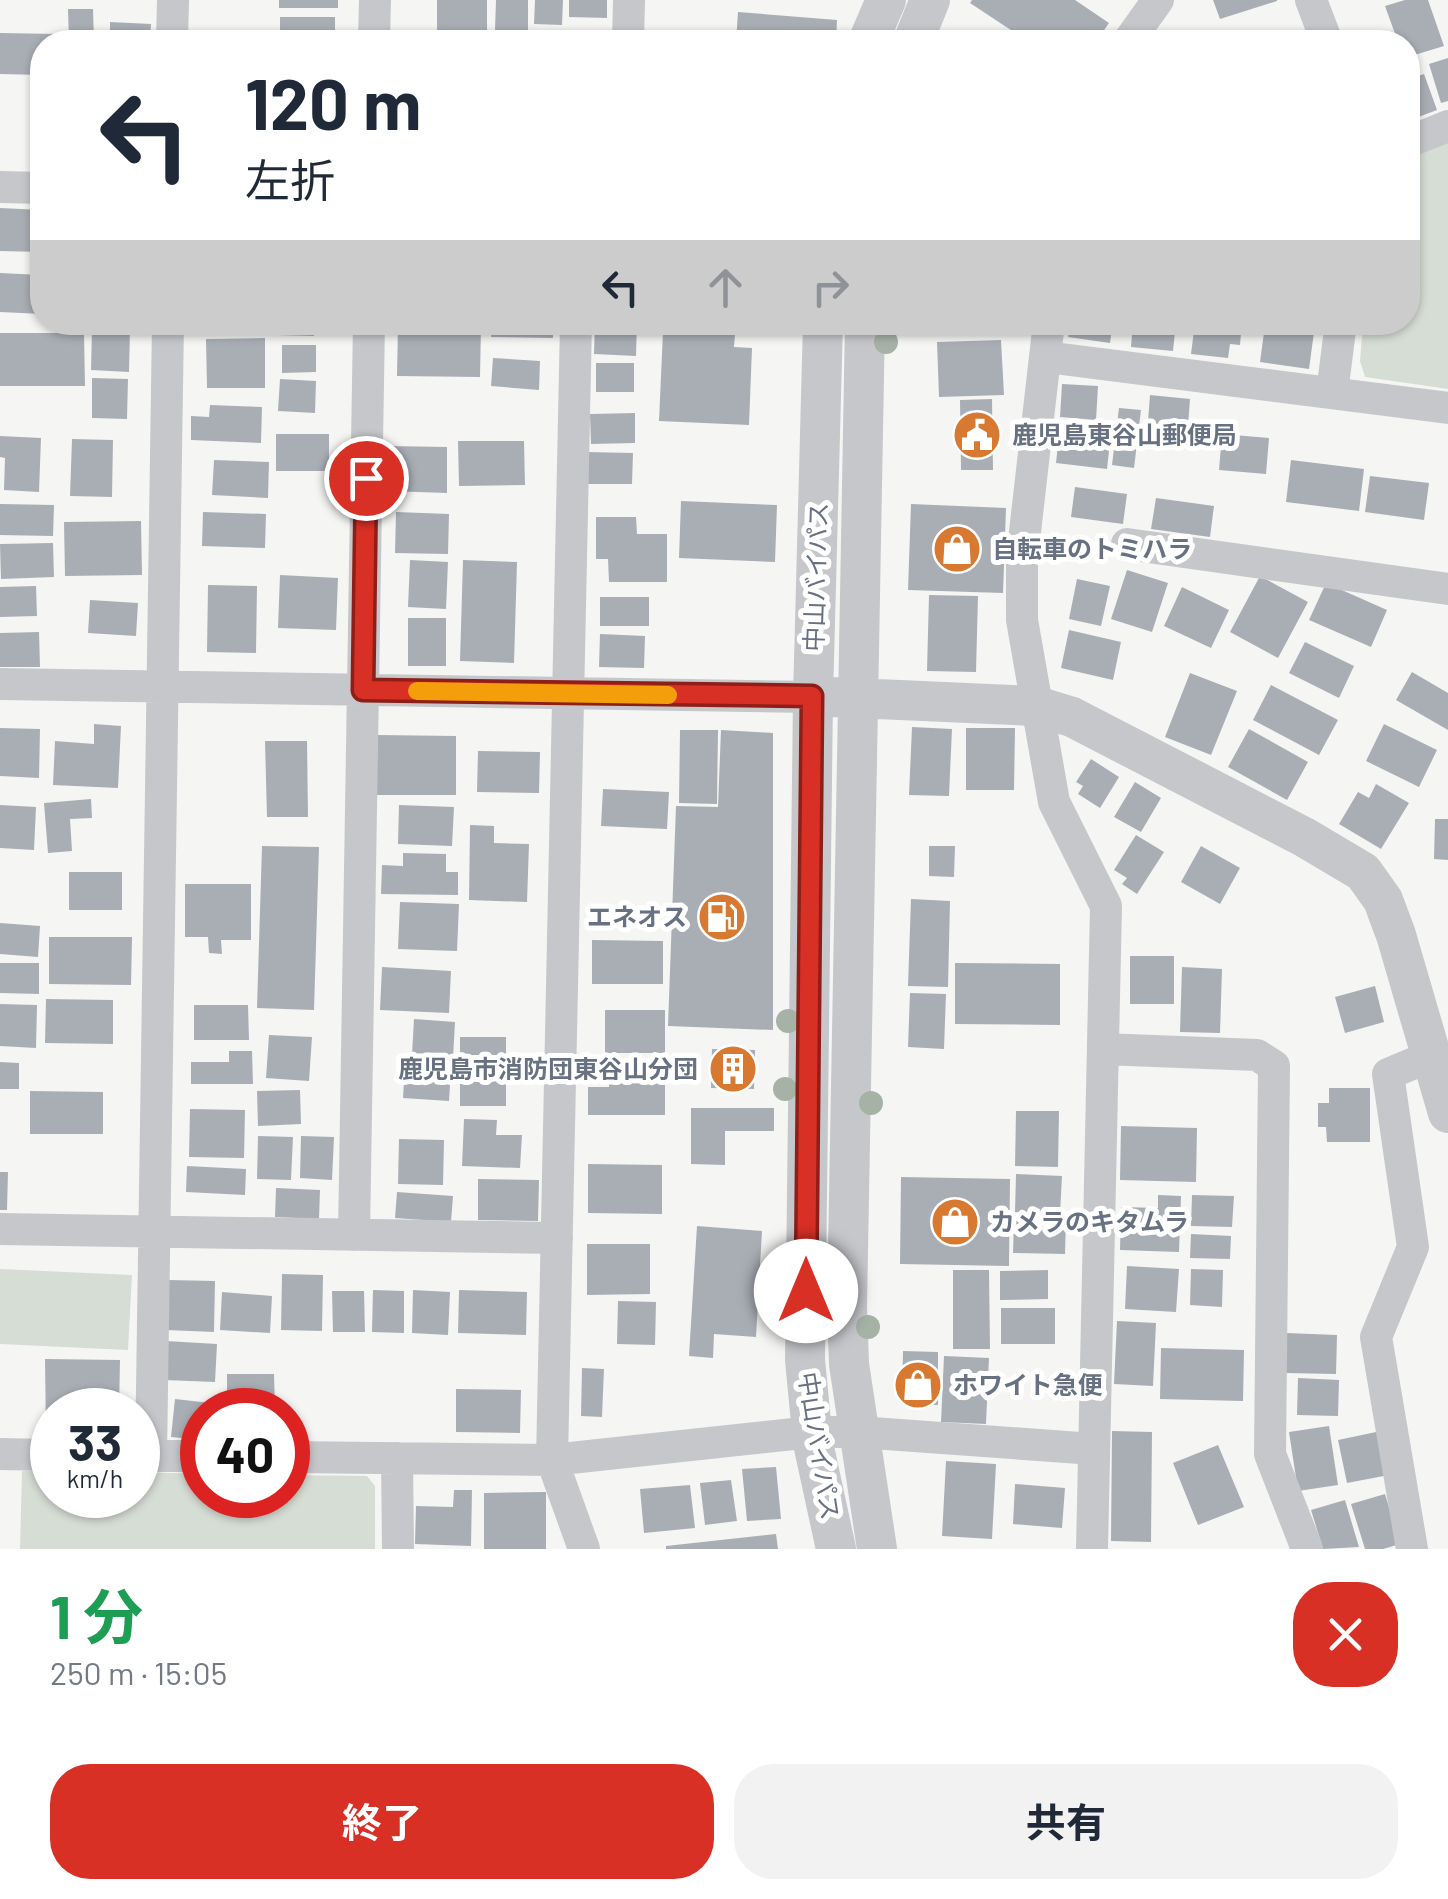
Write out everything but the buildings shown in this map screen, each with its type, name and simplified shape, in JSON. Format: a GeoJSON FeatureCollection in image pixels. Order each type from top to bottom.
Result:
{"type":"FeatureCollection","features":[{"type":"Feature","properties":{"kind":"street"},"geometry":{"type":"LineString","coordinates":[[172,30],[173,0]]}},
{"type":"Feature","properties":{"kind":"street"},"geometry":{"type":"LineString","coordinates":[[374,30],[375,0]]}},
{"type":"Feature","properties":{"kind":"street"},"geometry":{"type":"LineString","coordinates":[[628,30],[629,0]]}},
{"type":"Feature","properties":{"kind":"street"},"geometry":{"type":"LineString","coordinates":[[873,30],[886,0]]}},
{"type":"Feature","properties":{"kind":"street"},"geometry":{"type":"LineString","coordinates":[[918,30],[930,0]]}},
{"type":"Feature","properties":{"kind":"street"},"geometry":{"type":"LineString","coordinates":[[1137,30],[1158,0]]}},
{"type":"Feature","properties":{"kind":"street"},"geometry":{"type":"LineString","coordinates":[[1311,0],[1322,30]]}},
{"type":"Feature","properties":{"kind":"street"},"geometry":{"type":"LineString","coordinates":[[1420,137],[1448,126]]}},
{"type":"Feature","properties":{"kind":"street"},"geometry":{"type":"LineString","coordinates":[[0,187],[30,188]]}},
{"type":"Feature","properties":{"kind":"street"},"geometry":{"type":"LineString","coordinates":[[147,1388],[154,1232],[168,335]]}},
{"type":"Feature","properties":{"kind":"street"},"geometry":{"type":"LineString","coordinates":[[354,1235],[369,335]]}},
{"type":"Feature","properties":{"kind":"street"},"geometry":{"type":"LineString","coordinates":[[576,335],[552,1460],[584,1549]]}},
{"type":"Feature","properties":{"kind":"street","name":"中山バイパス"},"geometry":{"type":"LineString","coordinates":[[823,335],[812,696],[806,1360],[812,1432],[836,1549]]}},
{"type":"Feature","properties":{"kind":"street","name":"中山バイパス"},"geometry":{"type":"LineString","coordinates":[[865,335],[847,1306],[849,1364],[877,1549]]}},
{"type":"Feature","properties":{"kind":"street"},"geometry":{"type":"LineString","coordinates":[[1048,335],[1022,558],[1022,620],[1054,802],[1106,906],[1092,1549]]}},
{"type":"Feature","properties":{"kind":"street"},"geometry":{"type":"LineString","coordinates":[[1332,393],[1339,335]]}},
{"type":"Feature","properties":{"kind":"street"},"geometry":{"type":"LineString","coordinates":[[1046,358],[1448,408]]}},
{"type":"Feature","properties":{"kind":"street"},"geometry":{"type":"LineString","coordinates":[[1127,544],[1448,589]]}},
{"type":"Feature","properties":{"kind":"street"},"geometry":{"type":"LineString","coordinates":[[0,684],[812,696],[1036,706],[1072,717],[1364,872],[1383,900],[1448,1113]]}},
{"type":"Feature","properties":{"kind":"street"},"geometry":{"type":"LineString","coordinates":[[1103,1050],[1257,1055],[1274,1066],[1270,1454],[1307,1549]]}},
{"type":"Feature","properties":{"kind":"street"},"geometry":{"type":"LineString","coordinates":[[1412,1549],[1376,1337],[1412,1246],[1388,1074],[1430,1056]]}},
{"type":"Feature","properties":{"kind":"street"},"geometry":{"type":"LineString","coordinates":[[0,1229],[557,1238]]}},
{"type":"Feature","properties":{"kind":"street"},"geometry":{"type":"LineString","coordinates":[[310,1457],[552,1460],[812,1432],[1094,1448]]}},
{"type":"Feature","properties":{"kind":"street"},"geometry":{"type":"LineString","coordinates":[[0,1454],[30,1455]]}},
{"type":"Feature","properties":{"kind":"street"},"geometry":{"type":"LineString","coordinates":[[397,1458],[398,1549]]}},
{"type":"Feature","properties":{"kind":"shaded area"},"geometry":{"type":"Polygon","coordinates":[[[1448,141],[1448,389],[1365,377],[1360,361],[1362,335],[1420,335],[1420,152],[1448,141]]]}},
{"type":"Feature","properties":{"kind":"shaded area"},"geometry":{"type":"Polygon","coordinates":[[[0,1269],[132,1275],[128,1350],[0,1344],[0,1269]]]}},
{"type":"Feature","properties":{"kind":"shaded area"},"geometry":{"type":"Polygon","coordinates":[[[22,1471],[30,1471],[30,1518],[160,1518],[160,1473],[180,1473],[180,1518],[310,1518],[310,1475],[367,1476],[375,1486],[375,1549],[20,1549],[22,1471]]]}},
{"type":"Feature","properties":{"kind":"slow traffic"},"geometry":{"type":"LineString","coordinates":[[417,691],[668,695]]}},
{"type":"Feature","properties":{"kind":"place","name":"鹿児島東谷山郵便局"},"geometry":{"type":"Point","coordinates":[977,435]}},
{"type":"Feature","properties":{"kind":"place","name":"自転車のトミハラ"},"geometry":{"type":"Point","coordinates":[957,549]}},
{"type":"Feature","properties":{"kind":"place","name":"エネオス"},"geometry":{"type":"Point","coordinates":[722,917]}},
{"type":"Feature","properties":{"kind":"place","name":"鹿児島市消防団東谷山分団"},"geometry":{"type":"Point","coordinates":[733,1069]}},
{"type":"Feature","properties":{"kind":"place","name":"カメラのキタムラ"},"geometry":{"type":"Point","coordinates":[955,1222]}},
{"type":"Feature","properties":{"kind":"place","name":"ホワイト急便"},"geometry":{"type":"Point","coordinates":[918,1385]}},
{"type":"Feature","properties":{"kind":"route"},"geometry":{"type":"LineString","coordinates":[[366,478],[363,690],[812,696],[806,1291]]}}]}
